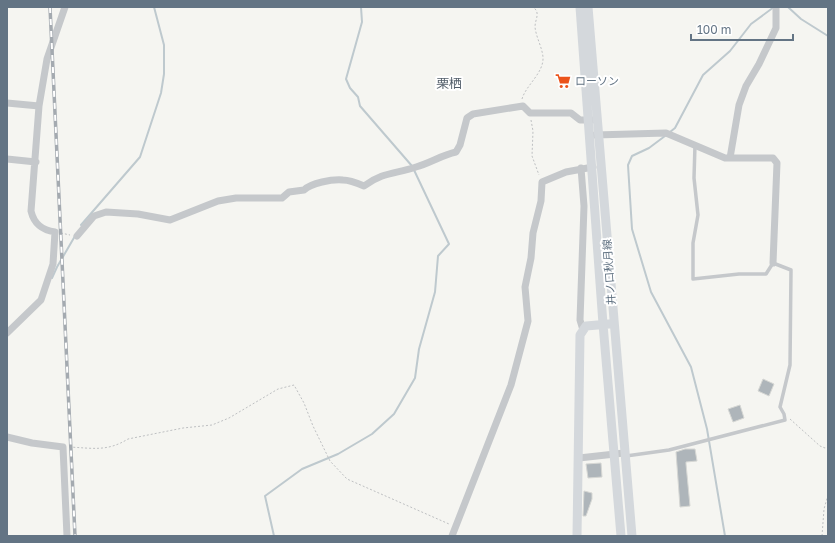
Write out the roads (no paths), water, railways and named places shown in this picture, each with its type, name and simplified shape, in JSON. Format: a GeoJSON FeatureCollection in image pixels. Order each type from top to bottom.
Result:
{"type":"FeatureCollection","features":[{"type":"Feature","properties":{"kind":"main road","name":"井ノ口秋月線"},"geometry":{"type":"LineString","coordinates":[[580,7],[592,120],[598,135],[632,536]]}},
{"type":"Feature","properties":{"kind":"main road","name":"井ノ口秋月線"},"geometry":{"type":"LineString","coordinates":[[588,7],[592,120],[589,136],[593,167],[603,324],[621,536]]}},
{"type":"Feature","properties":{"kind":"main road"},"geometry":{"type":"LineString","coordinates":[[577,536],[579,458],[578,370],[580,335],[586,326],[613,323]]}},
{"type":"Feature","properties":{"kind":"street"},"geometry":{"type":"LineString","coordinates":[[7,333],[41,300],[53,264],[55,232],[40,227],[33,220],[31,211],[36,162],[39,106],[50,50],[65,7]]}},
{"type":"Feature","properties":{"kind":"street"},"geometry":{"type":"LineString","coordinates":[[730,158],[739,105],[746,86],[759,64],[776,28],[776,7]]}},
{"type":"Feature","properties":{"kind":"street"},"geometry":{"type":"LineString","coordinates":[[7,103],[39,106]]}},
{"type":"Feature","properties":{"kind":"street"},"geometry":{"type":"LineString","coordinates":[[77,236],[94,216],[106,212],[138,214],[162,220],[170,220],[218,201],[236,198],[282,198],[288,192],[304,190],[308,187],[335,180],[354,182],[364,186],[375,177],[416,167],[456,152],[460,145],[466,118],[473,114],[522,106],[530,113],[571,113],[580,120],[592,120]]}},
{"type":"Feature","properties":{"kind":"street"},"geometry":{"type":"LineString","coordinates":[[589,136],[666,133],[725,158],[772,158],[777,163],[772,263]]}},
{"type":"Feature","properties":{"kind":"street"},"geometry":{"type":"LineString","coordinates":[[7,159],[36,162]]}},
{"type":"Feature","properties":{"kind":"street"},"geometry":{"type":"LineString","coordinates":[[452,536],[474,478],[487,450],[511,385],[528,321],[525,287],[531,258],[533,233],[541,200],[542,182],[566,172],[581,168],[593,167]]}},
{"type":"Feature","properties":{"kind":"street"},"geometry":{"type":"LineString","coordinates":[[581,168],[584,206],[580,320],[582,330]]}},
{"type":"Feature","properties":{"kind":"street"},"geometry":{"type":"LineString","coordinates":[[7,437],[32,443],[63,447],[67,536]]}},
{"type":"Feature","properties":{"kind":"street"},"geometry":{"type":"LineString","coordinates":[[579,458],[614,454],[624,455]]}},
{"type":"Feature","properties":{"kind":"lane"},"geometry":{"type":"LineString","coordinates":[[624,455],[669,450],[785,420],[784,414],[780,408],[790,365],[791,270],[772,263],[766,274],[739,274],[692,279],[693,243],[698,215],[694,178],[695,145]]}},
{"type":"Feature","properties":{"kind":"waterway"},"geometry":{"type":"LineString","coordinates":[[81,225],[140,157],[161,93],[164,74],[164,45],[154,7]]}},
{"type":"Feature","properties":{"kind":"waterway"},"geometry":{"type":"LineString","coordinates":[[361,7],[362,22],[346,79],[350,88],[358,97],[360,106],[412,166]]}},
{"type":"Feature","properties":{"kind":"waterway"},"geometry":{"type":"LineString","coordinates":[[670,132],[675,128],[703,75],[730,51],[751,24],[774,7]]}},
{"type":"Feature","properties":{"kind":"waterway"},"geometry":{"type":"LineString","coordinates":[[788,7],[801,19],[828,36]]}},
{"type":"Feature","properties":{"kind":"waterway"},"geometry":{"type":"LineString","coordinates":[[665,136],[649,148],[632,156],[628,165],[632,229],[651,292],[691,367],[707,429],[725,536]]}},
{"type":"Feature","properties":{"kind":"waterway"},"geometry":{"type":"LineString","coordinates":[[274,536],[265,496],[302,469],[338,454],[372,434],[394,414],[415,378],[419,349],[435,292],[438,256],[449,244],[414,170]]}},
{"type":"Feature","properties":{"kind":"waterway"},"geometry":{"type":"LineString","coordinates":[[52,278],[75,236]]}},
{"type":"Feature","properties":{"kind":"railway"},"geometry":{"type":"LineString","coordinates":[[50,7],[75,536]]}},
{"type":"Feature","properties":{"kind":"place","name":"ローソン"},"geometry":{"type":"Point","coordinates":[563,81]}},
{"type":"Feature","properties":{"kind":"district","name":"栗栖"},"geometry":{"type":"Point","coordinates":[449,83]}}]}
